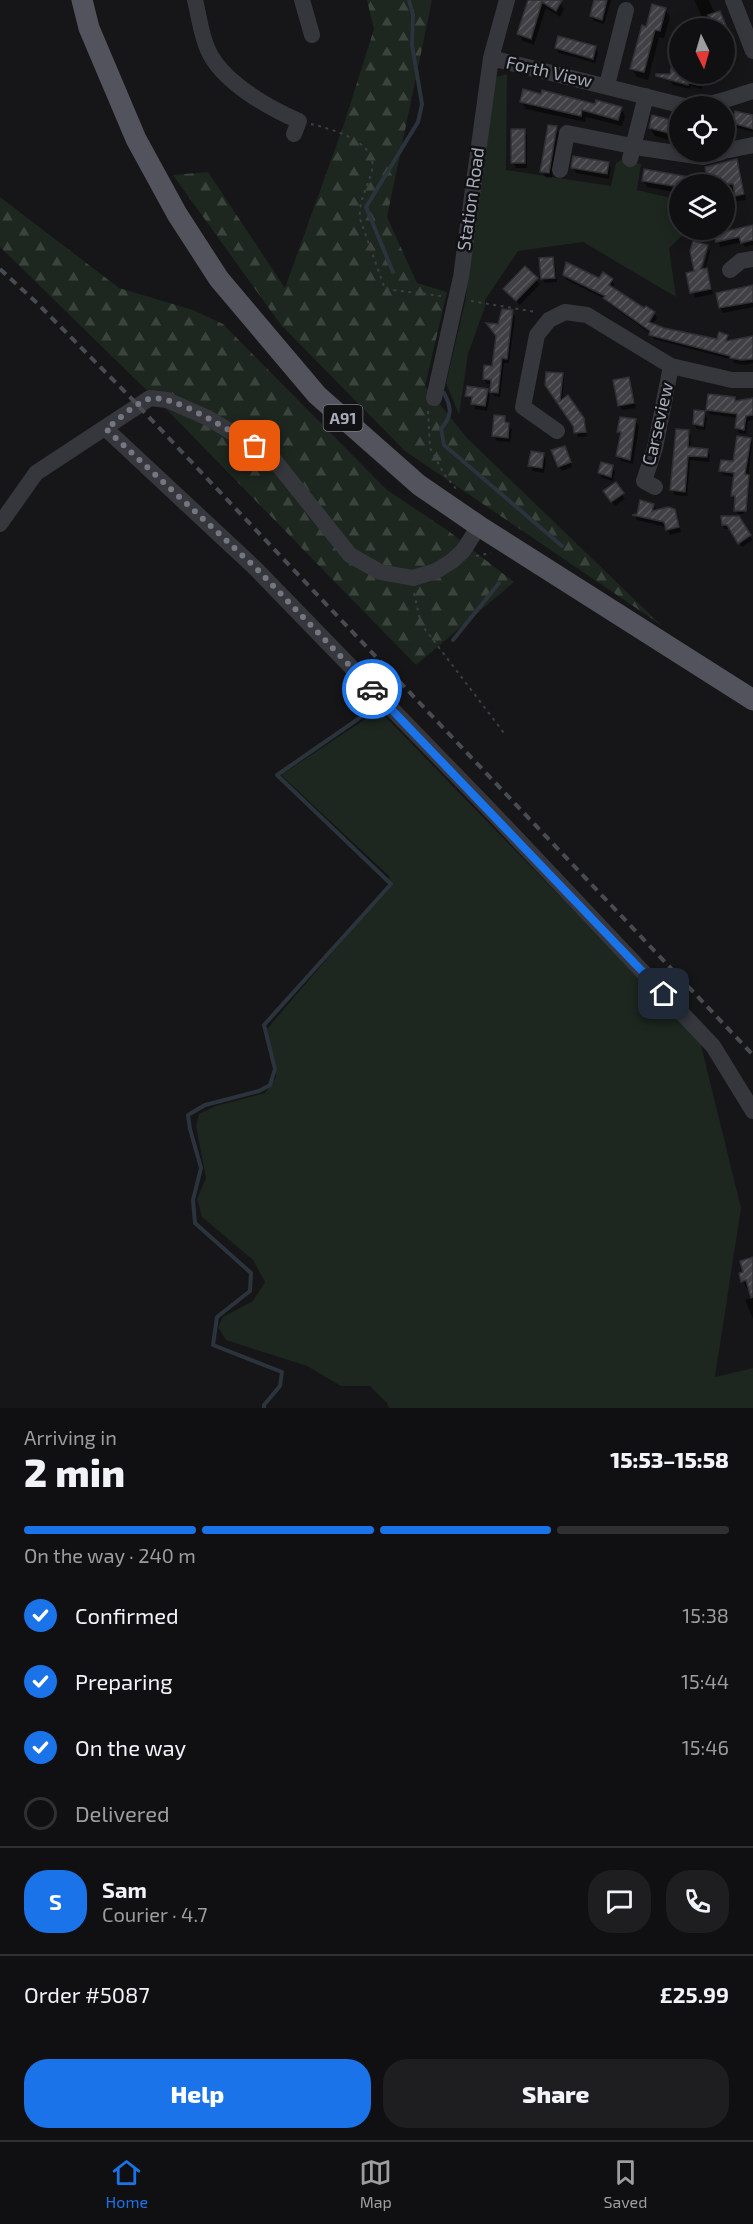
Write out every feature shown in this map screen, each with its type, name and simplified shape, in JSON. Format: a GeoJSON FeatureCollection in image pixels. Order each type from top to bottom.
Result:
{"type":"FeatureCollection","features":[{"type":"Feature","properties":{"kind":"main road","name":"A91"},"geometry":{"type":"LineString","coordinates":[[82,0],[89,28],[136,139],[177,214],[219,279],[317,395],[419,485],[479,526],[753,700]]}},
{"type":"Feature","properties":{"kind":"street"},"geometry":{"type":"LineString","coordinates":[[195,0],[208,51],[226,75],[297,128]]}},
{"type":"Feature","properties":{"kind":"street"},"geometry":{"type":"LineString","coordinates":[[302,0],[312,35]]}},
{"type":"Feature","properties":{"kind":"street","name":"Station Road"},"geometry":{"type":"LineString","coordinates":[[434,398],[457,298],[491,58],[507,0]]}},
{"type":"Feature","properties":{"kind":"street"},"geometry":{"type":"LineString","coordinates":[[733,0],[753,51]]}},
{"type":"Feature","properties":{"kind":"street","name":"Forth View"},"geometry":{"type":"LineString","coordinates":[[607,85],[626,10]]}},
{"type":"Feature","properties":{"kind":"street","name":"Forth View"},"geometry":{"type":"LineString","coordinates":[[491,58],[684,106],[699,106],[753,90]]}},
{"type":"Feature","properties":{"kind":"street"},"geometry":{"type":"LineString","coordinates":[[632,153],[646,96]]}},
{"type":"Feature","properties":{"kind":"street"},"geometry":{"type":"LineString","coordinates":[[560,170],[567,133],[632,153],[669,155]]}},
{"type":"Feature","properties":{"kind":"street"},"geometry":{"type":"LineString","coordinates":[[735,149],[753,145]]}},
{"type":"Feature","properties":{"kind":"street"},"geometry":{"type":"LineString","coordinates":[[730,270],[741,261],[753,259]]}},
{"type":"Feature","properties":{"kind":"street","name":"Carseview"},"geometry":{"type":"LineString","coordinates":[[556,316],[565,312],[587,315],[671,366],[732,380],[753,380]]}},
{"type":"Feature","properties":{"kind":"street"},"geometry":{"type":"LineString","coordinates":[[556,316],[549,320],[537,335],[523,407],[557,431]]}},
{"type":"Feature","properties":{"kind":"street","name":"Carseview"},"geometry":{"type":"LineString","coordinates":[[644,482],[656,448],[671,366]]}},
{"type":"Feature","properties":{"kind":"street"},"geometry":{"type":"LineString","coordinates":[[0,524],[36,473],[150,398],[167,400],[208,418],[271,456],[350,555],[380,572],[413,578],[436,572],[463,551],[479,526]]}},
{"type":"Feature","properties":{"kind":"street"},"geometry":{"type":"LineString","coordinates":[[106,429],[256,568],[713,1046],[753,1111]]}},
{"type":"Feature","properties":{"kind":"path"},"geometry":{"type":"LineString","coordinates":[[297,128],[332,129],[351,137],[364,147],[372,158],[373,168],[358,209],[385,289],[457,298],[556,316]]}},
{"type":"Feature","properties":{"kind":"path"},"geometry":{"type":"LineString","coordinates":[[413,578],[413,590],[421,624],[504,733]]}},
{"type":"Feature","properties":{"kind":"green space"},"geometry":{"type":"Polygon","coordinates":[[[367,0],[432,0],[387,217],[417,283],[447,292],[425,386],[467,438],[661,625],[405,451],[281,325],[173,175],[208,172],[285,288],[344,124],[374,29],[367,0]]]}},
{"type":"Feature","properties":{"kind":"green space"},"geometry":{"type":"Polygon","coordinates":[[[507,74],[506,170],[611,186],[616,163],[621,160],[641,164],[637,190],[669,198],[669,240],[677,240],[669,248],[676,297],[583,242],[518,251],[485,300],[485,307],[468,354],[459,415],[446,383],[465,302],[496,77],[507,74]]]}},
{"type":"Feature","properties":{"kind":"green space"},"geometry":{"type":"Polygon","coordinates":[[[0,197],[119,288],[193,310],[223,324],[387,490],[447,530],[514,582],[416,665],[171,414],[0,247],[0,197]]]}},
{"type":"Feature","properties":{"kind":"green space"},"geometry":{"type":"Polygon","coordinates":[[[379,710],[700,1041],[741,1208],[715,1377],[753,1368],[753,1408],[389,1408],[370,1386],[341,1386],[307,1366],[226,1340],[218,1327],[223,1317],[253,1301],[265,1282],[253,1260],[202,1217],[197,1199],[206,1178],[196,1126],[199,1114],[216,1106],[265,1093],[276,1077],[267,1029],[390,885],[389,876],[281,775],[379,710]]]}},
{"type":"Feature","properties":{"kind":"building"},"geometry":{"type":"Polygon","coordinates":[[[528,0],[562,0],[556,11],[542,2],[531,39],[517,34],[528,0]]]}},
{"type":"Feature","properties":{"kind":"building"},"geometry":{"type":"Polygon","coordinates":[[[594,0],[607,0],[602,20],[590,16],[594,0]]]}},
{"type":"Feature","properties":{"kind":"building"},"geometry":{"type":"Polygon","coordinates":[[[652,4],[666,8],[660,31],[655,30],[644,72],[630,69],[642,25],[646,27],[652,4]]]}},
{"type":"Feature","properties":{"kind":"building"},"geometry":{"type":"Polygon","coordinates":[[[720,11],[723,18],[709,18],[708,15],[720,11]]]}},
{"type":"Feature","properties":{"kind":"building"},"geometry":{"type":"Polygon","coordinates":[[[558,36],[596,46],[593,59],[555,48],[558,36]]]}},
{"type":"Feature","properties":{"kind":"building"},"geometry":{"type":"Polygon","coordinates":[[[656,74],[669,74],[669,80],[656,76],[656,74]]]}},
{"type":"Feature","properties":{"kind":"building"},"geometry":{"type":"Polygon","coordinates":[[[523,89],[541,94],[542,90],[595,104],[596,100],[622,107],[618,120],[582,110],[581,116],[520,102],[523,89]]]}},
{"type":"Feature","properties":{"kind":"building"},"geometry":{"type":"Polygon","coordinates":[[[735,111],[753,115],[753,129],[735,124],[735,111]]]}},
{"type":"Feature","properties":{"kind":"building"},"geometry":{"type":"Polygon","coordinates":[[[652,115],[669,119],[669,133],[649,128],[652,115]]]}},
{"type":"Feature","properties":{"kind":"building"},"geometry":{"type":"Polygon","coordinates":[[[548,125],[557,126],[549,173],[540,172],[548,125]]]}},
{"type":"Feature","properties":{"kind":"building"},"geometry":{"type":"Polygon","coordinates":[[[511,129],[525,129],[525,163],[511,163],[511,129]]]}},
{"type":"Feature","properties":{"kind":"building"},"geometry":{"type":"Polygon","coordinates":[[[573,156],[609,162],[607,174],[571,168],[573,156]]]}},
{"type":"Feature","properties":{"kind":"building"},"geometry":{"type":"Polygon","coordinates":[[[737,159],[744,194],[735,196],[735,174],[706,174],[705,167],[735,162],[737,159]]]}},
{"type":"Feature","properties":{"kind":"building"},"geometry":{"type":"Polygon","coordinates":[[[644,169],[672,174],[669,174],[669,185],[642,181],[644,169]]]}},
{"type":"Feature","properties":{"kind":"building"},"geometry":{"type":"Polygon","coordinates":[[[753,225],[753,240],[741,243],[739,237],[735,238],[735,229],[753,225]]]}},
{"type":"Feature","properties":{"kind":"building"},"geometry":{"type":"Polygon","coordinates":[[[693,241],[708,245],[701,269],[707,268],[711,289],[690,293],[686,273],[694,271],[690,251],[693,241]]]}},
{"type":"Feature","properties":{"kind":"building"},"geometry":{"type":"Polygon","coordinates":[[[553,257],[555,278],[541,279],[539,258],[553,257]]]}},
{"type":"Feature","properties":{"kind":"building"},"geometry":{"type":"Polygon","coordinates":[[[566,262],[599,278],[603,272],[613,279],[609,285],[644,308],[646,306],[655,312],[649,322],[664,328],[717,339],[719,332],[728,335],[726,341],[753,336],[753,359],[730,358],[730,356],[649,335],[650,331],[603,298],[605,296],[563,275],[566,262]]]}},
{"type":"Feature","properties":{"kind":"building"},"geometry":{"type":"Polygon","coordinates":[[[525,266],[538,278],[516,301],[503,289],[525,266]]]}},
{"type":"Feature","properties":{"kind":"building"},"geometry":{"type":"Polygon","coordinates":[[[753,285],[753,302],[719,308],[716,293],[753,285]]]}},
{"type":"Feature","properties":{"kind":"building"},"geometry":{"type":"Polygon","coordinates":[[[502,309],[513,310],[507,359],[502,358],[498,393],[490,392],[491,380],[483,379],[484,365],[492,366],[496,336],[486,323],[498,324],[502,309]]]}},
{"type":"Feature","properties":{"kind":"building"},"geometry":{"type":"Polygon","coordinates":[[[546,372],[563,373],[560,401],[568,395],[584,418],[586,432],[574,433],[573,426],[545,385],[546,372]]]}},
{"type":"Feature","properties":{"kind":"building"},"geometry":{"type":"Polygon","coordinates":[[[629,377],[634,403],[618,406],[613,380],[629,377]]]}},
{"type":"Feature","properties":{"kind":"building"},"geometry":{"type":"Polygon","coordinates":[[[467,386],[488,389],[485,406],[471,404],[472,397],[465,396],[467,386]]]}},
{"type":"Feature","properties":{"kind":"building"},"geometry":{"type":"Polygon","coordinates":[[[708,394],[735,397],[735,401],[753,398],[753,415],[746,416],[744,430],[735,428],[737,414],[706,410],[708,394]]]}},
{"type":"Feature","properties":{"kind":"building"},"geometry":{"type":"Polygon","coordinates":[[[694,410],[705,411],[703,426],[693,424],[694,410]]]}},
{"type":"Feature","properties":{"kind":"building"},"geometry":{"type":"Polygon","coordinates":[[[494,415],[505,416],[505,422],[509,423],[508,438],[492,436],[494,415]]]}},
{"type":"Feature","properties":{"kind":"building"},"geometry":{"type":"Polygon","coordinates":[[[620,417],[636,419],[630,460],[616,456],[621,432],[617,432],[620,417]]]}},
{"type":"Feature","properties":{"kind":"building"},"geometry":{"type":"Polygon","coordinates":[[[676,429],[689,430],[688,447],[708,449],[707,457],[688,456],[685,492],[670,490],[676,429]]]}},
{"type":"Feature","properties":{"kind":"building"},"geometry":{"type":"Polygon","coordinates":[[[737,436],[751,438],[745,474],[749,475],[746,511],[734,511],[735,496],[731,496],[734,473],[719,471],[721,460],[733,461],[737,436]]]}},
{"type":"Feature","properties":{"kind":"building"},"geometry":{"type":"Polygon","coordinates":[[[565,446],[571,462],[558,467],[551,450],[565,446]]]}},
{"type":"Feature","properties":{"kind":"building"},"geometry":{"type":"Polygon","coordinates":[[[531,451],[544,453],[542,468],[528,466],[531,451]]]}},
{"type":"Feature","properties":{"kind":"building"},"geometry":{"type":"Polygon","coordinates":[[[601,462],[613,465],[611,477],[598,473],[601,462]]]}},
{"type":"Feature","properties":{"kind":"building"},"geometry":{"type":"Polygon","coordinates":[[[616,482],[624,493],[611,502],[603,491],[616,482]]]}},
{"type":"Feature","properties":{"kind":"building"},"geometry":{"type":"Polygon","coordinates":[[[640,500],[654,504],[652,511],[668,507],[675,509],[679,527],[666,530],[664,522],[632,515],[637,514],[640,500]]]}},
{"type":"Feature","properties":{"kind":"building"},"geometry":{"type":"Polygon","coordinates":[[[721,516],[739,516],[751,535],[738,544],[727,525],[722,525],[721,516]]]}},
{"type":"Feature","properties":{"kind":"building"},"geometry":{"type":"Polygon","coordinates":[[[753,1257],[753,1297],[751,1298],[746,1280],[741,1282],[739,1273],[743,1272],[740,1261],[753,1257]]]}},
{"type":"Feature","properties":{"kind":"waterway"},"geometry":{"type":"LineString","coordinates":[[393,272],[366,207],[418,122],[422,104],[412,45],[413,15],[409,0]]}},
{"type":"Feature","properties":{"kind":"waterway"},"geometry":{"type":"LineString","coordinates":[[444,393],[450,412],[441,429],[444,445],[562,546]]}},
{"type":"Feature","properties":{"kind":"waterway"},"geometry":{"type":"LineString","coordinates":[[453,640],[499,583]]}},
{"type":"Feature","properties":{"kind":"waterway"},"geometry":{"type":"LineString","coordinates":[[264,1408],[280,1386],[282,1372],[213,1345],[217,1317],[250,1291],[251,1273],[195,1223],[193,1200],[201,1168],[188,1115],[205,1105],[259,1091],[270,1085],[275,1069],[264,1025],[391,884],[277,775],[374,708]]}},
{"type":"Feature","properties":{"kind":"railway"},"geometry":{"type":"LineString","coordinates":[[0,269],[129,396],[753,1055]]}},
{"type":"Feature","properties":{"kind":"way so far"},"geometry":{"type":"LineString","coordinates":[[255,446],[208,418],[167,400],[150,398],[106,429],[256,568],[372,689]]}},
{"type":"Feature","properties":{"kind":"route"},"geometry":{"type":"LineString","coordinates":[[372,689],[664,994]]}}]}
